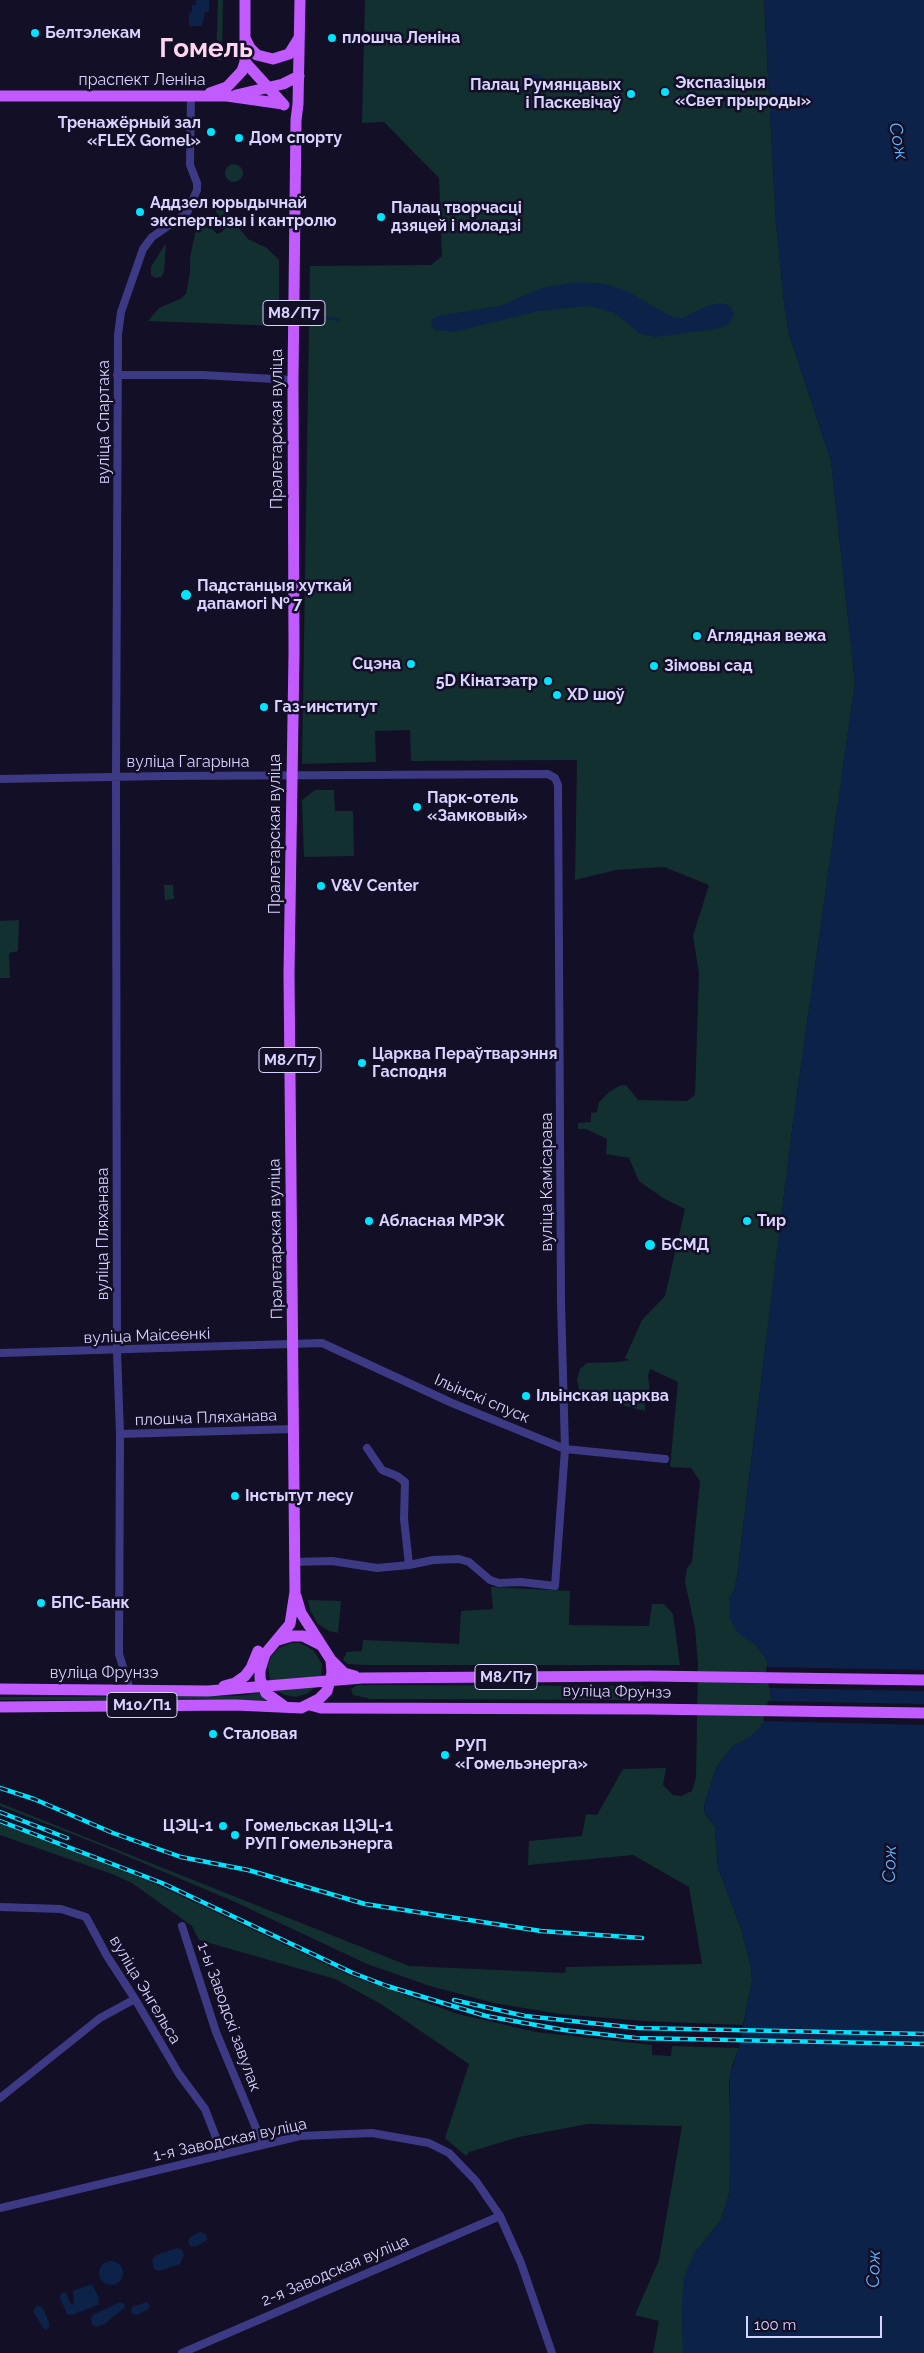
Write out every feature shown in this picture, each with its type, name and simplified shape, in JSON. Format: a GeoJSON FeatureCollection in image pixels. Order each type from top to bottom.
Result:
{"type":"FeatureCollection","features":[{"type":"Feature","properties":{"kind":"main road"},"geometry":{"type":"LineString","coordinates":[[195,96],[227,87],[242,72],[245,62],[246,0]]}},
{"type":"Feature","properties":{"kind":"main road","name":"М8/П7"},"geometry":{"type":"LineString","coordinates":[[298,76],[300,0]]}},
{"type":"Feature","properties":{"kind":"main road"},"geometry":{"type":"LineString","coordinates":[[245,32],[247,43],[253,52],[262,58],[273,59],[289,54],[296,45],[299,34]]}},
{"type":"Feature","properties":{"kind":"main road"},"geometry":{"type":"LineString","coordinates":[[245,62],[296,117]]}},
{"type":"Feature","properties":{"kind":"main road"},"geometry":{"type":"LineString","coordinates":[[227,96],[283,84],[298,76]]}},
{"type":"Feature","properties":{"kind":"main road","name":"Пралетарская вуліца"},"geometry":{"type":"LineString","coordinates":[[273,1644],[290,1624],[295,1592],[289,974],[294,653],[293,380],[298,76]]}},
{"type":"Feature","properties":{"kind":"main road","name":"праспект Леніна"},"geometry":{"type":"LineString","coordinates":[[0,96],[227,96],[283,104]]}},
{"type":"Feature","properties":{"kind":"main road","name":"Пралетарская вуліца"},"geometry":{"type":"LineString","coordinates":[[295,1592],[301,1613],[322,1646]]}},
{"type":"Feature","properties":{"kind":"main road","name":"вуліца Фрунзэ"},"geometry":{"type":"LineString","coordinates":[[208,1691],[235,1683],[245,1676],[262,1645],[281,1626],[293,1608]]}},
{"type":"Feature","properties":{"kind":"main road"},"geometry":{"type":"LineString","coordinates":[[273,1644],[282,1638],[302,1636],[322,1646]]}},
{"type":"Feature","properties":{"kind":"main road","name":"М8/П7"},"geometry":{"type":"LineString","coordinates":[[263,1687],[260,1670],[261,1662],[273,1644]]}},
{"type":"Feature","properties":{"kind":"main road","name":"М8/П7"},"geometry":{"type":"LineString","coordinates":[[322,1646],[331,1660],[344,1673],[362,1678]]}},
{"type":"Feature","properties":{"kind":"main road","name":"М8/П7"},"geometry":{"type":"LineString","coordinates":[[331,1660],[332,1680]]}},
{"type":"Feature","properties":{"kind":"main road","name":"вуліца Фрунзэ"},"geometry":{"type":"LineString","coordinates":[[0,1689],[208,1691],[362,1678],[649,1676],[924,1680]]}},
{"type":"Feature","properties":{"kind":"main road"},"geometry":{"type":"LineString","coordinates":[[310,1705],[323,1695],[332,1680]]}},
{"type":"Feature","properties":{"kind":"main road"},"geometry":{"type":"LineString","coordinates":[[263,1687],[272,1699],[284,1706]]}},
{"type":"Feature","properties":{"kind":"main road","name":"вуліца Фрунзэ"},"geometry":{"type":"LineString","coordinates":[[0,1707],[235,1705],[301,1708],[310,1705],[321,1708],[648,1708],[924,1713]]}},
{"type":"Feature","properties":{"kind":"street","name":"вуліца Спартака"},"geometry":{"type":"LineString","coordinates":[[116,776],[117,375],[121,312],[143,248],[152,237],[186,213],[197,190],[197,183],[190,166],[195,96]]}},
{"type":"Feature","properties":{"kind":"street"},"geometry":{"type":"LineString","coordinates":[[117,375],[202,375],[293,380]]}},
{"type":"Feature","properties":{"kind":"street","name":"вуліца Гагарына"},"geometry":{"type":"LineString","coordinates":[[0,779],[116,776],[548,774],[555,778]]}},
{"type":"Feature","properties":{"kind":"street","name":"вуліца Пляханава"},"geometry":{"type":"LineString","coordinates":[[116,776],[117,1351],[120,1434],[119,1654],[130,1690]]}},
{"type":"Feature","properties":{"kind":"street","name":"вуліца Камісарава"},"geometry":{"type":"LineString","coordinates":[[410,1565],[433,1560],[459,1559],[469,1562],[490,1580],[499,1583],[521,1582],[555,1586],[565,1448],[561,1293],[558,785],[555,778]]}},
{"type":"Feature","properties":{"kind":"street","name":"Ільінскі спуск"},"geometry":{"type":"LineString","coordinates":[[294,1344],[316,1343],[330,1346],[452,1403],[565,1448],[665,1459]]}},
{"type":"Feature","properties":{"kind":"street","name":"вуліца Маісеенкі"},"geometry":{"type":"LineString","coordinates":[[0,1353],[117,1351],[294,1344]]}},
{"type":"Feature","properties":{"kind":"street","name":"плошча Пляханава"},"geometry":{"type":"LineString","coordinates":[[120,1434],[293,1429]]}},
{"type":"Feature","properties":{"kind":"street"},"geometry":{"type":"LineString","coordinates":[[294,1562],[332,1561],[377,1568],[410,1565],[404,1519],[405,1482],[397,1476],[382,1470],[367,1448]]}},
{"type":"Feature","properties":{"kind":"street","name":"вуліца Энгельса"},"geometry":{"type":"LineString","coordinates":[[0,1907],[61,1909],[86,1917],[107,1956],[135,1998],[180,2074],[205,2109],[222,2153]]}},
{"type":"Feature","properties":{"kind":"street","name":"1-ы Заводскі завулак"},"geometry":{"type":"LineString","coordinates":[[182,1926],[216,2032],[262,2145]]}},
{"type":"Feature","properties":{"kind":"street"},"geometry":{"type":"LineString","coordinates":[[0,2098],[100,2018],[135,1998]]}},
{"type":"Feature","properties":{"kind":"street","name":"1-я Заводская вуліца"},"geometry":{"type":"LineString","coordinates":[[0,2208],[222,2153],[300,2136],[363,2134],[398,2136],[429,2143],[449,2153],[476,2180],[500,2216],[521,2263],[552,2353]]}},
{"type":"Feature","properties":{"kind":"street","name":"2-я Заводская вуліца"},"geometry":{"type":"LineString","coordinates":[[182,2353],[500,2216]]}},
{"type":"Feature","properties":{"kind":"green space"},"geometry":{"type":"Polygon","coordinates":[[[218,0],[223,0],[222,60],[216,60],[218,0]]]}},
{"type":"Feature","properties":{"kind":"green space"},"geometry":{"type":"Polygon","coordinates":[[[365,0],[764,0],[776,223],[784,302],[789,334],[831,461],[855,682],[792,1130],[737,1577],[734,1591],[729,1597],[729,1616],[757,1646],[767,1660],[771,1698],[764,1723],[749,1738],[733,1746],[716,1768],[704,1806],[705,1814],[715,1827],[718,1868],[741,1928],[751,1968],[752,1981],[743,2025],[644,2021],[560,2014],[494,2003],[430,1986],[367,1964],[233,1901],[100,1845],[0,1806],[0,1803],[409,1966],[565,1973],[566,1967],[702,1964],[689,1887],[633,1855],[528,1865],[529,1841],[582,1836],[586,1814],[597,1815],[623,1769],[666,1768],[663,1785],[673,1795],[681,1796],[692,1791],[696,1777],[698,1664],[695,1628],[685,1582],[687,1568],[692,1562],[700,1481],[691,1468],[670,1467],[678,1382],[650,1369],[648,1376],[650,1392],[645,1404],[645,1411],[610,1402],[588,1400],[580,1394],[577,1380],[580,1369],[587,1363],[629,1360],[625,1358],[642,1320],[665,1296],[685,1209],[663,1198],[639,1181],[629,1158],[606,1154],[607,1139],[586,1129],[578,1129],[578,1123],[591,1122],[591,1113],[597,1112],[599,1102],[609,1092],[619,1086],[626,1085],[638,1100],[687,1101],[695,1095],[699,973],[693,936],[709,885],[664,867],[616,870],[575,880],[577,760],[411,761],[410,730],[375,731],[376,762],[302,764],[310,266],[431,265],[442,256],[439,178],[384,122],[362,123],[365,0]]]}},
{"type":"Feature","properties":{"kind":"green space"},"geometry":{"type":"Polygon","coordinates":[[[234,164],[240,167],[243,173],[240,179],[234,182],[228,179],[225,173],[228,167],[234,164]]]}},
{"type":"Feature","properties":{"kind":"green space"},"geometry":{"type":"Polygon","coordinates":[[[215,199],[248,239],[267,248],[279,260],[279,326],[148,321],[159,308],[180,299],[186,294],[190,272],[190,257],[197,225],[208,225],[217,234],[226,227],[213,207],[215,199]]]}},
{"type":"Feature","properties":{"kind":"green space"},"geometry":{"type":"Polygon","coordinates":[[[166,243],[164,272],[161,277],[155,278],[151,275],[151,267],[166,243]]]}},
{"type":"Feature","properties":{"kind":"green space"},"geometry":{"type":"Polygon","coordinates":[[[315,790],[334,790],[335,811],[353,811],[354,856],[304,857],[302,800],[315,790]]]}},
{"type":"Feature","properties":{"kind":"green space"},"geometry":{"type":"Polygon","coordinates":[[[164,885],[173,885],[174,899],[165,900],[164,885]]]}},
{"type":"Feature","properties":{"kind":"green space"},"geometry":{"type":"Polygon","coordinates":[[[19,920],[18,951],[9,953],[10,978],[0,978],[0,921],[19,920]]]}},
{"type":"Feature","properties":{"kind":"green space"},"geometry":{"type":"Polygon","coordinates":[[[491,1587],[570,1591],[569,1625],[649,1626],[652,1604],[664,1604],[673,1614],[680,1665],[365,1665],[348,1664],[343,1660],[347,1652],[362,1651],[363,1640],[459,1644],[461,1611],[493,1609],[491,1587]]]}},
{"type":"Feature","properties":{"kind":"green space"},"geometry":{"type":"Polygon","coordinates":[[[308,1600],[341,1601],[338,1633],[329,1631],[318,1624],[310,1610],[308,1600]]]}},
{"type":"Feature","properties":{"kind":"green space"},"geometry":{"type":"Polygon","coordinates":[[[291,1643],[300,1643],[313,1650],[322,1664],[321,1676],[270,1681],[268,1665],[271,1657],[279,1648],[291,1643]]]}},
{"type":"Feature","properties":{"kind":"green space"},"geometry":{"type":"Polygon","coordinates":[[[357,1685],[648,1686],[648,1700],[371,1699],[353,1695],[351,1689],[357,1685]]]}},
{"type":"Feature","properties":{"kind":"green space"},"geometry":{"type":"Polygon","coordinates":[[[316,1686],[308,1693],[296,1697],[277,1691],[316,1686]]]}},
{"type":"Feature","properties":{"kind":"green space"},"geometry":{"type":"Polygon","coordinates":[[[261,1693],[268,1700],[0,1700],[0,1697],[237,1696],[261,1693]]]}},
{"type":"Feature","properties":{"kind":"green space"},"geometry":{"type":"Polygon","coordinates":[[[0,1824],[149,1881],[351,1976],[458,2014],[536,2032],[652,2045],[652,2055],[671,2056],[672,2046],[739,2048],[732,2066],[729,2083],[731,2150],[729,2194],[721,2220],[694,2254],[682,2304],[683,2353],[653,2353],[659,2321],[635,2315],[659,2260],[682,2126],[588,2124],[519,2137],[469,2152],[466,2156],[445,2138],[469,2064],[381,2004],[335,1979],[199,1940],[192,1926],[132,1883],[112,1874],[0,1835],[0,1824]]]}},
{"type":"Feature","properties":{"kind":"water"},"geometry":{"type":"Polygon","coordinates":[[[196,0],[209,0],[209,12],[205,12],[202,26],[189,26],[189,13],[192,12],[192,5],[196,5],[196,0]]]}},
{"type":"Feature","properties":{"kind":"water","name":"Сож"},"geometry":{"type":"Polygon","coordinates":[[[764,0],[924,0],[924,2353],[683,2353],[682,2304],[684,2277],[694,2254],[721,2220],[729,2194],[730,2075],[739,2048],[752,1981],[751,1968],[741,1928],[718,1868],[715,1827],[705,1813],[704,1806],[716,1768],[733,1746],[749,1738],[764,1723],[771,1698],[767,1660],[757,1646],[739,1634],[733,1626],[729,1616],[729,1597],[734,1591],[737,1577],[792,1130],[855,682],[831,461],[789,334],[784,302],[776,223],[764,0]]]}},
{"type":"Feature","properties":{"kind":"water"},"geometry":{"type":"Polygon","coordinates":[[[535,74],[543,82],[535,90],[527,82],[535,74]]]}},
{"type":"Feature","properties":{"kind":"water"},"geometry":{"type":"Polygon","coordinates":[[[574,282],[605,284],[625,290],[674,318],[683,318],[704,307],[720,303],[731,306],[734,315],[729,324],[717,329],[655,337],[640,334],[613,312],[588,306],[539,311],[454,332],[434,330],[431,324],[432,320],[438,316],[500,306],[542,288],[574,282]]]}},
{"type":"Feature","properties":{"kind":"water"},"geometry":{"type":"Polygon","coordinates":[[[200,2232],[206,2234],[207,2240],[195,2247],[190,2246],[188,2241],[190,2237],[200,2232]]]}},
{"type":"Feature","properties":{"kind":"water"},"geometry":{"type":"Polygon","coordinates":[[[177,2248],[182,2250],[184,2255],[180,2264],[159,2271],[154,2269],[152,2260],[156,2255],[177,2248]]]}},
{"type":"Feature","properties":{"kind":"water"},"geometry":{"type":"Polygon","coordinates":[[[111,2261],[120,2264],[123,2273],[120,2282],[111,2285],[102,2282],[99,2273],[102,2264],[111,2261]]]}},
{"type":"Feature","properties":{"kind":"water"},"geometry":{"type":"Polygon","coordinates":[[[92,2284],[99,2298],[98,2305],[72,2315],[67,2314],[60,2298],[61,2293],[66,2292],[70,2303],[74,2305],[73,2291],[92,2284]]]}},
{"type":"Feature","properties":{"kind":"water"},"geometry":{"type":"Polygon","coordinates":[[[120,2302],[125,2304],[124,2308],[106,2323],[98,2327],[92,2325],[91,2318],[94,2314],[120,2302]]]}},
{"type":"Feature","properties":{"kind":"water"},"geometry":{"type":"Polygon","coordinates":[[[147,2302],[150,2306],[147,2310],[137,2315],[131,2313],[132,2307],[147,2302]]]}},
{"type":"Feature","properties":{"kind":"water"},"geometry":{"type":"Polygon","coordinates":[[[37,2305],[43,2308],[49,2323],[49,2327],[46,2330],[33,2311],[37,2305]]]}},
{"type":"Feature","properties":{"kind":"pier"},"geometry":{"type":"Polygon","coordinates":[[[766,1667],[924,1670],[924,1691],[769,1688],[766,1667]]]}},
{"type":"Feature","properties":{"kind":"pier"},"geometry":{"type":"Polygon","coordinates":[[[768,1701],[924,1704],[924,1725],[763,1721],[768,1701]]]}},
{"type":"Feature","properties":{"kind":"waterway"},"geometry":{"type":"LineString","coordinates":[[261,305],[273,309]]}},
{"type":"Feature","properties":{"kind":"waterway"},"geometry":{"type":"LineString","coordinates":[[314,316],[339,320]]}},
{"type":"Feature","properties":{"kind":"railway"},"geometry":{"type":"LineString","coordinates":[[0,1788],[34,1799],[113,1833],[181,1857],[248,1870],[365,1904],[541,1931],[642,1938]]}},
{"type":"Feature","properties":{"kind":"railway"},"geometry":{"type":"LineString","coordinates":[[0,1812],[67,1838]]}},
{"type":"Feature","properties":{"kind":"railway"},"geometry":{"type":"LineString","coordinates":[[0,1821],[162,1883],[353,1973],[387,1986],[486,2016],[564,2030],[636,2038],[924,2044]]}},
{"type":"Feature","properties":{"kind":"railway"},"geometry":{"type":"LineString","coordinates":[[454,2000],[525,2016],[638,2028],[924,2034]]}},
{"type":"Feature","properties":{"kind":"place","name":"Белтэлекам"},"geometry":{"type":"Point","coordinates":[35,33]}},
{"type":"Feature","properties":{"kind":"place","name":"плошча Леніна"},"geometry":{"type":"Point","coordinates":[332,38]}},
{"type":"Feature","properties":{"kind":"place","name":"Экспазіцыя «Свет прыроды»"},"geometry":{"type":"Point","coordinates":[665,92]}},
{"type":"Feature","properties":{"kind":"place","name":"Палац Румянцавых і Паскевічаў"},"geometry":{"type":"Point","coordinates":[631,94]}},
{"type":"Feature","properties":{"kind":"place","name":"Тренажёрный зал «FLEX Gomel»"},"geometry":{"type":"Point","coordinates":[211,132]}},
{"type":"Feature","properties":{"kind":"place","name":"Дом спорту"},"geometry":{"type":"Point","coordinates":[239,138]}},
{"type":"Feature","properties":{"kind":"place","name":"Аддзел юрыдычнай экспертызы і кантролю"},"geometry":{"type":"Point","coordinates":[140,212]}},
{"type":"Feature","properties":{"kind":"place","name":"Палац творчасці дзяцей і моладзі"},"geometry":{"type":"Point","coordinates":[381,217]}},
{"type":"Feature","properties":{"kind":"place","name":"Падстанцыя хуткай дапамогі № 7"},"geometry":{"type":"Point","coordinates":[186,595]}},
{"type":"Feature","properties":{"kind":"place","name":"Аглядная вежа"},"geometry":{"type":"Point","coordinates":[697,636]}},
{"type":"Feature","properties":{"kind":"place","name":"Сцэна"},"geometry":{"type":"Point","coordinates":[411,664]}},
{"type":"Feature","properties":{"kind":"place","name":"Зімовы сад"},"geometry":{"type":"Point","coordinates":[654,666]}},
{"type":"Feature","properties":{"kind":"place","name":"5D Кінатэатр"},"geometry":{"type":"Point","coordinates":[548,681]}},
{"type":"Feature","properties":{"kind":"place","name":"XD шоў"},"geometry":{"type":"Point","coordinates":[557,695]}},
{"type":"Feature","properties":{"kind":"place","name":"Газ-институт"},"geometry":{"type":"Point","coordinates":[264,707]}},
{"type":"Feature","properties":{"kind":"place","name":"Парк-отель «Замковый»"},"geometry":{"type":"Point","coordinates":[417,807]}},
{"type":"Feature","properties":{"kind":"place","name":"V&V Center"},"geometry":{"type":"Point","coordinates":[321,886]}},
{"type":"Feature","properties":{"kind":"place","name":"Царква Пераўтварэння Гасподня"},"geometry":{"type":"Point","coordinates":[362,1063]}},
{"type":"Feature","properties":{"kind":"place","name":"Абласная МРЭК"},"geometry":{"type":"Point","coordinates":[369,1221]}},
{"type":"Feature","properties":{"kind":"place","name":"Тир"},"geometry":{"type":"Point","coordinates":[747,1221]}},
{"type":"Feature","properties":{"kind":"place","name":"БСМД"},"geometry":{"type":"Point","coordinates":[650,1245]}},
{"type":"Feature","properties":{"kind":"place","name":"Ільінская царква"},"geometry":{"type":"Point","coordinates":[526,1396]}},
{"type":"Feature","properties":{"kind":"place","name":"Інстытут лесу"},"geometry":{"type":"Point","coordinates":[235,1496]}},
{"type":"Feature","properties":{"kind":"place","name":"БПС-Банк"},"geometry":{"type":"Point","coordinates":[41,1603]}},
{"type":"Feature","properties":{"kind":"place","name":"Сталовая"},"geometry":{"type":"Point","coordinates":[213,1734]}},
{"type":"Feature","properties":{"kind":"place","name":"РУП «Гомельэнерга»"},"geometry":{"type":"Point","coordinates":[445,1755]}},
{"type":"Feature","properties":{"kind":"place","name":"ЦЭЦ-1"},"geometry":{"type":"Point","coordinates":[223,1826]}},
{"type":"Feature","properties":{"kind":"place","name":"Гомельская ЦЭЦ-1 РУП Гомельэнерга"},"geometry":{"type":"Point","coordinates":[235,1835]}},
{"type":"Feature","properties":{"kind":"district","name":"Гомель"},"geometry":{"type":"Point","coordinates":[206,49]}}]}
